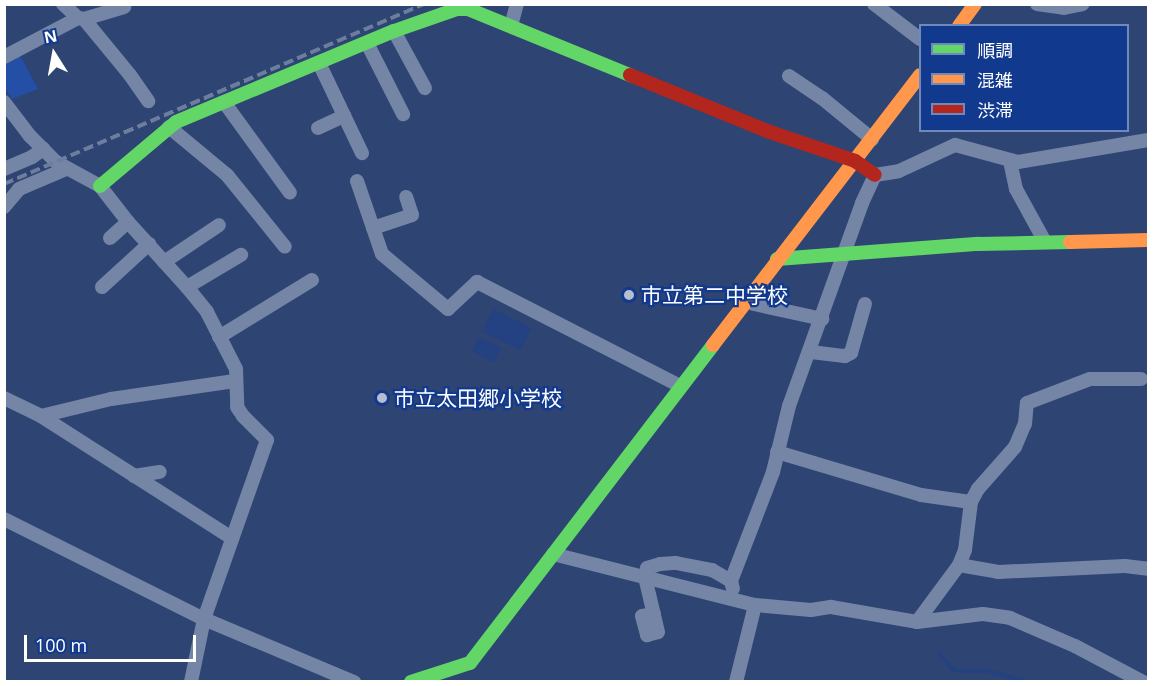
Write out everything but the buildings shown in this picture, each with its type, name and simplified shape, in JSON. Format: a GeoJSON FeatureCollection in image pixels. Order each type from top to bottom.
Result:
{"type":"FeatureCollection","features":[{"type":"Feature","properties":{"kind":"street"},"geometry":{"type":"LineString","coordinates":[[63,4],[81,19],[130,75],[148,101]]}},
{"type":"Feature","properties":{"kind":"street"},"geometry":{"type":"LineString","coordinates":[[511,26],[517,4]]}},
{"type":"Feature","properties":{"kind":"street"},"geometry":{"type":"LineString","coordinates":[[874,4],[919,38]]}},
{"type":"Feature","properties":{"kind":"street"},"geometry":{"type":"LineString","coordinates":[[960,24],[975,4]]}},
{"type":"Feature","properties":{"kind":"street"},"geometry":{"type":"LineString","coordinates":[[1037,4],[1064,8],[1083,4]]}},
{"type":"Feature","properties":{"kind":"street"},"geometry":{"type":"LineString","coordinates":[[4,57],[81,19],[126,5]]}},
{"type":"Feature","properties":{"kind":"street"},"geometry":{"type":"LineString","coordinates":[[100,186],[170,127],[224,102],[367,43],[457,9],[468,9],[767,130],[855,161],[875,175],[899,171],[956,138],[1010,161],[1047,159],[1149,140]]}},
{"type":"Feature","properties":{"kind":"street"},"geometry":{"type":"LineString","coordinates":[[394,32],[424,88]]}},
{"type":"Feature","properties":{"kind":"street"},"geometry":{"type":"LineString","coordinates":[[367,43],[380,77],[403,114]]}},
{"type":"Feature","properties":{"kind":"street"},"geometry":{"type":"LineString","coordinates":[[320,63],[356,149]]}},
{"type":"Feature","properties":{"kind":"street"},"geometry":{"type":"LineString","coordinates":[[789,76],[822,98],[872,139]]}},
{"type":"Feature","properties":{"kind":"street"},"geometry":{"type":"LineString","coordinates":[[411,681],[442,677],[470,663],[777,259],[919,78]]}},
{"type":"Feature","properties":{"kind":"street"},"geometry":{"type":"LineString","coordinates":[[4,102],[43,149],[66,169],[100,186],[128,222],[207,312],[236,369],[237,407],[267,440],[204,619],[191,681]]}},
{"type":"Feature","properties":{"kind":"street"},"geometry":{"type":"LineString","coordinates":[[224,102],[289,186]]}},
{"type":"Feature","properties":{"kind":"street"},"geometry":{"type":"LineString","coordinates":[[318,128],[344,116]]}},
{"type":"Feature","properties":{"kind":"street"},"geometry":{"type":"LineString","coordinates":[[170,127],[227,175],[285,247]]}},
{"type":"Feature","properties":{"kind":"street"},"geometry":{"type":"LineString","coordinates":[[4,169],[32,157],[43,149]]}},
{"type":"Feature","properties":{"kind":"street"},"geometry":{"type":"LineString","coordinates":[[1010,161],[1016,189],[1045,242]]}},
{"type":"Feature","properties":{"kind":"street"},"geometry":{"type":"LineString","coordinates":[[4,207],[19,189],[66,169]]}},
{"type":"Feature","properties":{"kind":"street"},"geometry":{"type":"LineString","coordinates":[[736,600],[731,581],[773,472],[789,406],[875,175]]}},
{"type":"Feature","properties":{"kind":"street"},"geometry":{"type":"LineString","coordinates":[[357,182],[382,254],[448,309],[477,282],[680,386]]}},
{"type":"Feature","properties":{"kind":"street"},"geometry":{"type":"LineString","coordinates":[[373,228],[412,215],[406,197]]}},
{"type":"Feature","properties":{"kind":"street"},"geometry":{"type":"LineString","coordinates":[[110,238],[128,222]]}},
{"type":"Feature","properties":{"kind":"street"},"geometry":{"type":"LineString","coordinates":[[164,262],[219,225]]}},
{"type":"Feature","properties":{"kind":"street"},"geometry":{"type":"LineString","coordinates":[[777,259],[978,244],[1149,240]]}},
{"type":"Feature","properties":{"kind":"street"},"geometry":{"type":"LineString","coordinates":[[102,287],[149,244]]}},
{"type":"Feature","properties":{"kind":"street"},"geometry":{"type":"LineString","coordinates":[[187,287],[241,255]]}},
{"type":"Feature","properties":{"kind":"street"},"geometry":{"type":"LineString","coordinates":[[219,337],[312,280]]}},
{"type":"Feature","properties":{"kind":"street"},"geometry":{"type":"LineString","coordinates":[[748,297],[754,304],[822,319]]}},
{"type":"Feature","properties":{"kind":"street"},"geometry":{"type":"LineString","coordinates":[[810,352],[845,356],[851,353],[865,304]]}},
{"type":"Feature","properties":{"kind":"street"},"geometry":{"type":"LineString","coordinates":[[917,622],[959,565],[965,550],[971,502],[978,489],[1015,447],[1025,424],[1027,404],[1090,379],[1141,379]]}},
{"type":"Feature","properties":{"kind":"street"},"geometry":{"type":"LineString","coordinates":[[40,416],[111,399],[236,381]]}},
{"type":"Feature","properties":{"kind":"street"},"geometry":{"type":"LineString","coordinates":[[4,398],[40,416],[232,538]]}},
{"type":"Feature","properties":{"kind":"street"},"geometry":{"type":"LineString","coordinates":[[777,452],[921,495],[971,502]]}},
{"type":"Feature","properties":{"kind":"street"},"geometry":{"type":"LineString","coordinates":[[134,476],[160,472]]}},
{"type":"Feature","properties":{"kind":"street"},"geometry":{"type":"LineString","coordinates":[[4,519],[204,619],[354,681]]}},
{"type":"Feature","properties":{"kind":"street"},"geometry":{"type":"LineString","coordinates":[[553,554],[755,605],[811,610],[831,608],[917,622],[983,614],[1010,618],[1075,646],[1143,681]]}},
{"type":"Feature","properties":{"kind":"street"},"geometry":{"type":"LineString","coordinates":[[654,614],[645,577],[647,568],[676,563],[712,570],[731,581]]}},
{"type":"Feature","properties":{"kind":"street"},"geometry":{"type":"LineString","coordinates":[[959,565],[998,572],[1125,566],[1149,569]]}},
{"type":"Feature","properties":{"kind":"street"},"geometry":{"type":"LineString","coordinates":[[736,681],[755,605]]}},
{"type":"Feature","properties":{"kind":"shaded area"},"geometry":{"type":"Polygon","coordinates":[[[20,55],[38,89],[12,99],[5,88],[5,62],[20,55]]]}},
{"type":"Feature","properties":{"kind":"shaded area"},"geometry":{"type":"Polygon","coordinates":[[[493,309],[532,328],[521,350],[482,331],[493,309]]]}},
{"type":"Feature","properties":{"kind":"shaded area"},"geometry":{"type":"Polygon","coordinates":[[[479,337],[501,348],[494,362],[472,351],[479,337]]]}},
{"type":"Feature","properties":{"kind":"waterway"},"geometry":{"type":"LineString","coordinates":[[939,654],[953,669],[958,671],[987,671],[1029,682]]}},
{"type":"Feature","properties":{"kind":"railway"},"geometry":{"type":"LineString","coordinates":[[4,184],[424,4]]}},
{"type":"Feature","properties":{"kind":"traffic: fast"},"geometry":{"type":"LineString","coordinates":[[100,186],[176,122],[394,31],[457,9],[468,9],[630,75]]}},
{"type":"Feature","properties":{"kind":"traffic: fast"},"geometry":{"type":"LineString","coordinates":[[777,259],[978,244],[1070,242]]}},
{"type":"Feature","properties":{"kind":"traffic: fast"},"geometry":{"type":"LineString","coordinates":[[411,682],[470,663],[713,345]]}},
{"type":"Feature","properties":{"kind":"traffic: slow"},"geometry":{"type":"LineString","coordinates":[[960,24],[975,4]]}},
{"type":"Feature","properties":{"kind":"traffic: slow"},"geometry":{"type":"LineString","coordinates":[[713,345],[919,76]]}},
{"type":"Feature","properties":{"kind":"traffic: slow"},"geometry":{"type":"LineString","coordinates":[[1070,242],[1148,240]]}},
{"type":"Feature","properties":{"kind":"traffic: jam"},"geometry":{"type":"LineString","coordinates":[[630,75],[767,131],[855,161],[875,175]]}},
{"type":"Feature","properties":{"kind":"place","name":"市立第二中学校"},"geometry":{"type":"Point","coordinates":[629,295]}},
{"type":"Feature","properties":{"kind":"place","name":"市立太田郷小学校"},"geometry":{"type":"Point","coordinates":[382,398]}}]}
